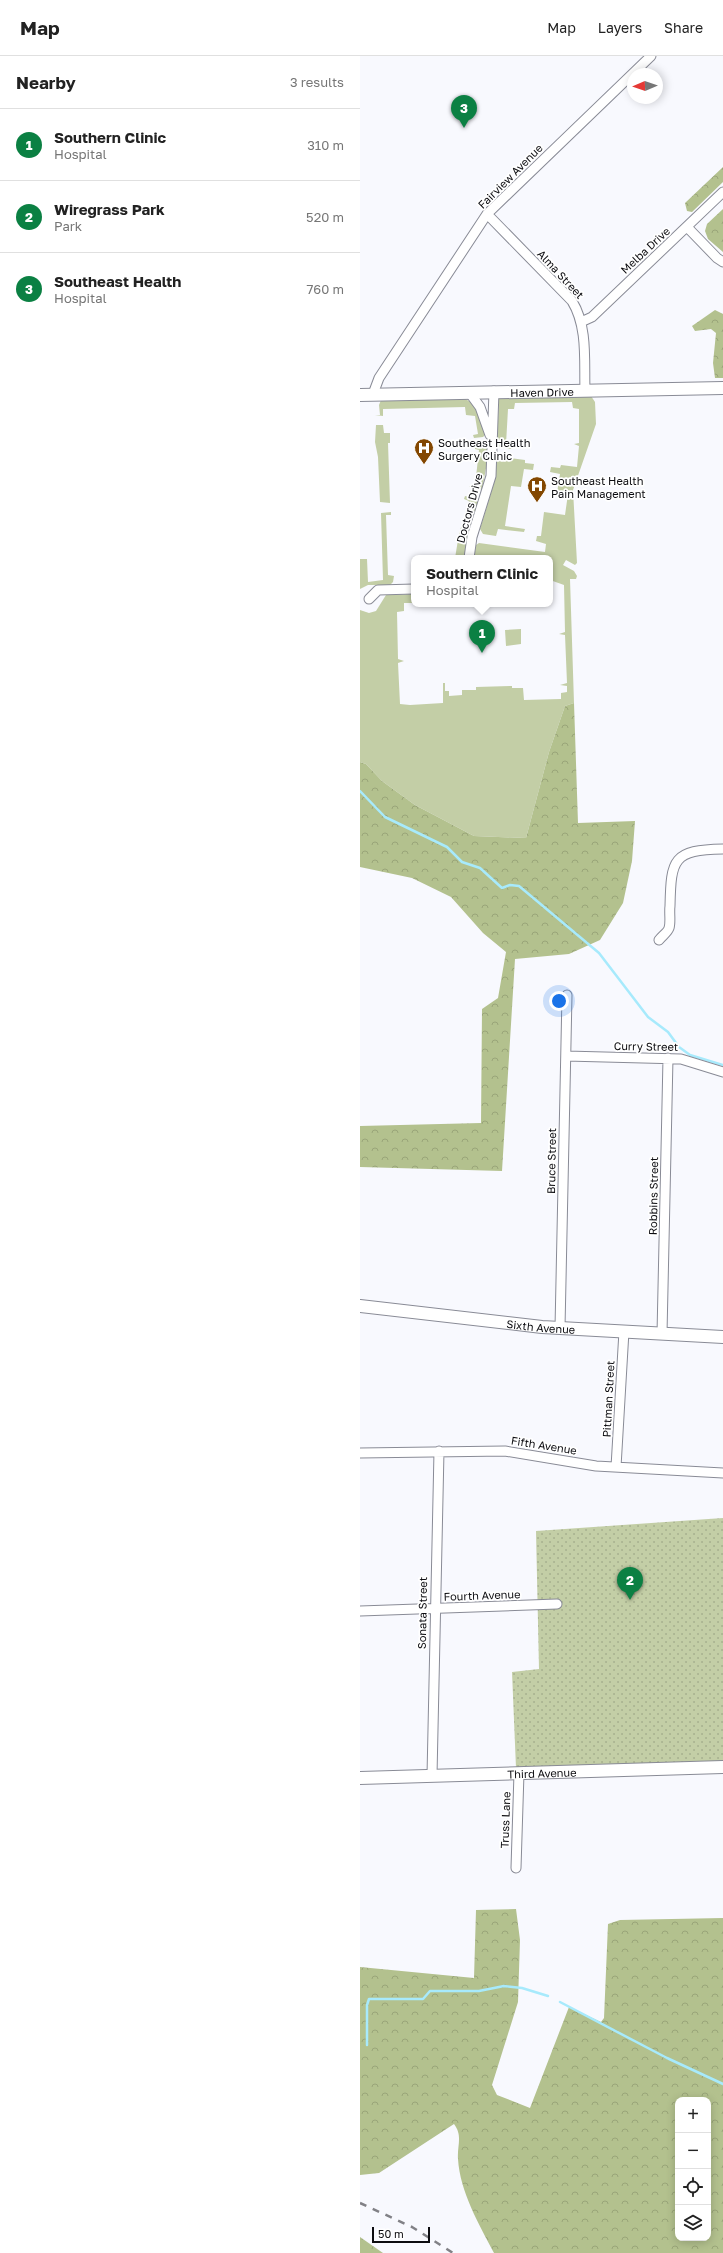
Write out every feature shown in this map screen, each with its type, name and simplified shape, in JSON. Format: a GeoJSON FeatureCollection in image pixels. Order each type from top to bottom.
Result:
{"type":"FeatureCollection","features":[{"type":"Feature","properties":{"kind":"street","name":"Fairview Avenue"},"geometry":{"type":"LineString","coordinates":[[373,394],[379,378],[487,214],[651,56]]}},
{"type":"Feature","properties":{"kind":"street","name":"Melba Drive"},"geometry":{"type":"LineString","coordinates":[[581,322],[592,317],[723,192]]}},
{"type":"Feature","properties":{"kind":"street","name":"Alma Street"},"geometry":{"type":"LineString","coordinates":[[487,214],[572,301],[581,322],[585,390]]}},
{"type":"Feature","properties":{"kind":"street"},"geometry":{"type":"LineString","coordinates":[[687,227],[717,258],[723,262]]}},
{"type":"Feature","properties":{"kind":"street","name":"Haven Drive"},"geometry":{"type":"LineString","coordinates":[[360,395],[494,391],[723,388]]}},
{"type":"Feature","properties":{"kind":"street","name":"Doctors Drive"},"geometry":{"type":"LineString","coordinates":[[469,555],[472,537],[491,476],[494,391]]}},
{"type":"Feature","properties":{"kind":"street","name":"Doctors Drive"},"geometry":{"type":"LineString","coordinates":[[469,392],[480,406],[492,440]]}},
{"type":"Feature","properties":{"kind":"street"},"geometry":{"type":"LineString","coordinates":[[369,599],[378,590],[411,589]]}},
{"type":"Feature","properties":{"kind":"street"},"geometry":{"type":"LineString","coordinates":[[659,940],[669,929],[670,878],[676,864],[683,856],[692,851],[723,849]]}},
{"type":"Feature","properties":{"kind":"street","name":"Bruce Street"},"geometry":{"type":"LineString","coordinates":[[560,1328],[567,995]]}},
{"type":"Feature","properties":{"kind":"street","name":"Curry Street"},"geometry":{"type":"LineString","coordinates":[[566,1056],[668,1058],[688,1060],[723,1072]]}},
{"type":"Feature","properties":{"kind":"street","name":"Robbins Street"},"geometry":{"type":"LineString","coordinates":[[662,1334],[668,1058]]}},
{"type":"Feature","properties":{"kind":"street","name":"Sixth Avenue"},"geometry":{"type":"LineString","coordinates":[[360,1306],[492,1323],[723,1337]]}},
{"type":"Feature","properties":{"kind":"street","name":"Pittman Street"},"geometry":{"type":"LineString","coordinates":[[616,1468],[624,1331]]}},
{"type":"Feature","properties":{"kind":"street","name":"Fifth Avenue"},"geometry":{"type":"LineString","coordinates":[[360,1453],[491,1450],[522,1452],[616,1468],[723,1473]]}},
{"type":"Feature","properties":{"kind":"street","name":"Sonata Street"},"geometry":{"type":"LineString","coordinates":[[432,1776],[434,1609],[439,1451]]}},
{"type":"Feature","properties":{"kind":"street","name":"Fourth Avenue"},"geometry":{"type":"LineString","coordinates":[[360,1611],[557,1604]]}},
{"type":"Feature","properties":{"kind":"street","name":"Third Avenue"},"geometry":{"type":"LineString","coordinates":[[360,1778],[723,1767]]}},
{"type":"Feature","properties":{"kind":"street","name":"Truss Lane"},"geometry":{"type":"LineString","coordinates":[[516,1868],[519,1773]]}},
{"type":"Feature","properties":{"kind":"green space"},"geometry":{"type":"Polygon","coordinates":[[[723,167],[723,182],[692,212],[687,211],[685,203],[723,167]]]}},
{"type":"Feature","properties":{"kind":"green space"},"geometry":{"type":"Polygon","coordinates":[[[723,209],[723,252],[708,239],[705,231],[707,224],[723,209]]]}},
{"type":"Feature","properties":{"kind":"green space"},"geometry":{"type":"Polygon","coordinates":[[[715,310],[723,314],[723,378],[715,378],[713,363],[716,333],[711,329],[695,331],[692,326],[715,310]]]}},
{"type":"Feature","properties":{"kind":"green space"},"geometry":{"type":"Polygon","coordinates":[[[591,396],[595,402],[596,424],[573,490],[577,563],[575,565],[566,560],[563,565],[574,571],[577,576],[576,579],[570,579],[574,703],[565,706],[549,752],[526,838],[474,836],[415,805],[382,781],[366,764],[360,762],[360,610],[369,613],[376,611],[386,595],[411,594],[411,603],[404,603],[404,611],[397,612],[398,659],[404,661],[398,663],[400,704],[410,705],[443,703],[443,683],[445,683],[445,691],[449,691],[449,696],[462,695],[462,690],[476,690],[476,687],[512,686],[512,688],[523,688],[524,700],[561,699],[561,693],[567,692],[567,686],[560,685],[567,683],[565,635],[559,634],[565,632],[564,585],[553,581],[553,555],[474,555],[476,545],[479,543],[545,552],[546,544],[536,541],[537,536],[541,536],[544,512],[565,515],[568,494],[557,493],[560,474],[550,472],[551,467],[560,468],[561,465],[577,467],[579,446],[574,444],[579,443],[579,409],[573,408],[572,402],[515,403],[514,409],[508,409],[506,444],[512,446],[511,449],[500,447],[497,444],[499,399],[591,396]]]}},
{"type":"Feature","properties":{"kind":"green space"},"geometry":{"type":"Polygon","coordinates":[[[464,398],[475,405],[486,434],[483,437],[474,438],[473,435],[478,434],[475,416],[466,415],[465,407],[383,409],[383,416],[375,415],[380,415],[379,405],[381,400],[464,398]]]}},
{"type":"Feature","properties":{"kind":"green space"},"geometry":{"type":"Polygon","coordinates":[[[376,425],[383,425],[384,433],[390,433],[390,443],[388,443],[390,503],[380,502],[378,457],[375,442],[376,425]]]}},
{"type":"Feature","properties":{"kind":"green space"},"geometry":{"type":"Polygon","coordinates":[[[484,446],[487,449],[487,463],[482,489],[478,490],[469,486],[475,486],[479,450],[475,449],[475,447],[484,446]]]}},
{"type":"Feature","properties":{"kind":"green space"},"geometry":{"type":"Polygon","coordinates":[[[502,457],[525,460],[525,463],[534,464],[533,470],[524,469],[521,487],[511,486],[505,526],[525,529],[524,532],[498,529],[496,536],[483,534],[480,529],[494,483],[497,459],[502,457]]]}},
{"type":"Feature","properties":{"kind":"green space"},"geometry":{"type":"Polygon","coordinates":[[[465,496],[476,499],[478,503],[468,533],[464,555],[456,555],[459,534],[469,501],[464,499],[465,496]]]}},
{"type":"Feature","properties":{"kind":"green space"},"geometry":{"type":"Polygon","coordinates":[[[391,512],[391,515],[386,515],[388,575],[394,576],[393,582],[390,585],[368,585],[360,589],[360,559],[367,559],[368,582],[383,580],[381,513],[391,512]]]}},
{"type":"Feature","properties":{"kind":"green space"},"geometry":{"type":"Polygon","coordinates":[[[521,629],[521,644],[506,646],[505,630],[521,629]]]}},
{"type":"Feature","properties":{"kind":"green space"},"geometry":{"type":"Polygon","coordinates":[[[574,703],[578,823],[635,821],[632,861],[623,903],[600,940],[569,954],[515,959],[502,1171],[360,1167],[360,1126],[481,1123],[482,1009],[498,998],[506,952],[483,933],[451,897],[412,878],[360,867],[360,762],[366,764],[382,781],[415,805],[474,836],[526,838],[549,752],[565,706],[574,703]]]}},
{"type":"Feature","properties":{"kind":"green space"},"geometry":{"type":"Polygon","coordinates":[[[723,1518],[723,1762],[516,1768],[512,1672],[539,1669],[536,1531],[723,1518]]]}},
{"type":"Feature","properties":{"kind":"green space"},"geometry":{"type":"Polygon","coordinates":[[[516,1909],[520,1940],[518,2002],[492,2085],[497,2095],[530,2108],[569,2007],[601,2022],[604,2018],[608,1924],[620,1920],[723,1918],[723,2253],[494,2253],[471,2208],[462,2184],[458,2159],[459,2137],[457,2128],[454,2124],[379,2173],[360,2175],[360,1967],[474,1978],[476,1910],[516,1909]]]}},
{"type":"Feature","properties":{"kind":"green space"},"geometry":{"type":"Polygon","coordinates":[[[360,2237],[383,2253],[360,2253],[360,2237]]]}},
{"type":"Feature","properties":{"kind":"waterway"},"geometry":{"type":"LineString","coordinates":[[360,791],[385,817],[447,847],[462,862],[480,868],[502,888],[510,885],[519,886],[599,953],[648,1017],[668,1032],[679,1047],[690,1055],[723,1065]]}},
{"type":"Feature","properties":{"kind":"waterway"},"geometry":{"type":"LineString","coordinates":[[367,2045],[367,2005],[369,1999],[423,1999],[430,1991],[479,1991],[504,1986],[522,1988],[548,1996]]}},
{"type":"Feature","properties":{"kind":"waterway"},"geometry":{"type":"LineString","coordinates":[[560,2002],[667,2058],[723,2084]]}},
{"type":"Feature","properties":{"kind":"railway"},"geometry":{"type":"LineString","coordinates":[[360,2203],[412,2227],[453,2253]]}},
{"type":"Feature","properties":{"kind":"place","name":"Southeast Health"},"geometry":{"type":"Point","coordinates":[464,128]}},
{"type":"Feature","properties":{"kind":"place","name":"Southeast Health Surgery Clinic"},"geometry":{"type":"Point","coordinates":[424,465]}},
{"type":"Feature","properties":{"kind":"place","name":"Southeast Health Pain Management"},"geometry":{"type":"Point","coordinates":[537,503]}},
{"type":"Feature","properties":{"kind":"place","name":"Southern Clinic"},"geometry":{"type":"Point","coordinates":[482,653]}},
{"type":"Feature","properties":{"kind":"place","name":"Wiregrass Park"},"geometry":{"type":"Point","coordinates":[630,1600]}}]}
